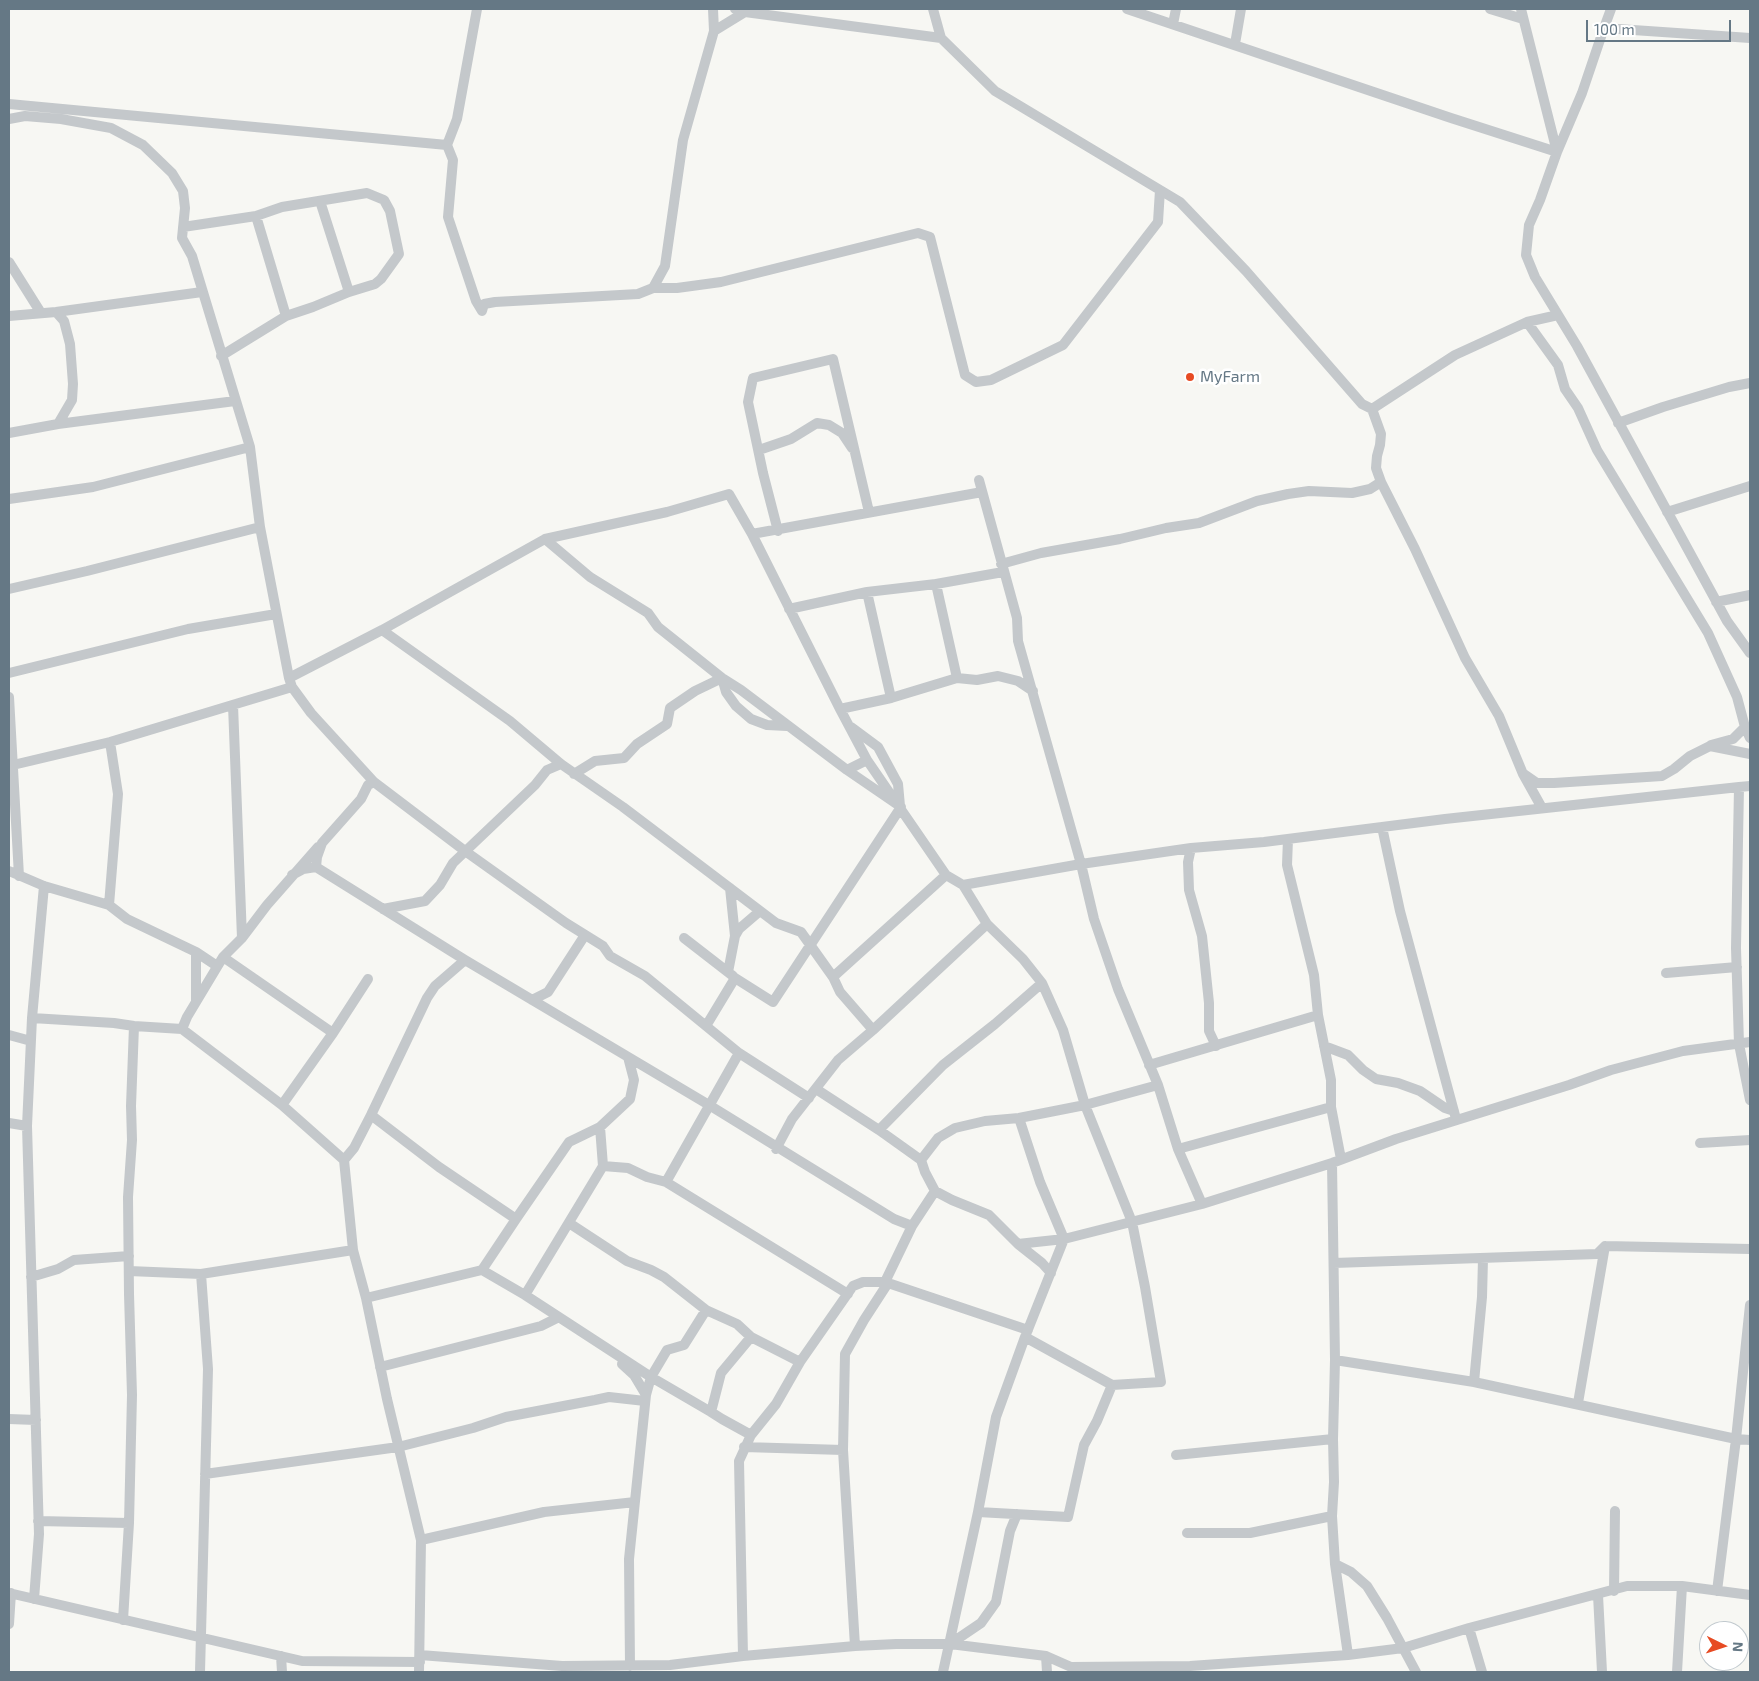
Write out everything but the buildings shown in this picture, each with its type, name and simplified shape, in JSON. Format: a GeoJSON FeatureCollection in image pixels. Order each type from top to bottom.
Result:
{"type":"FeatureCollection","features":[{"type":"Feature","properties":{"kind":"street"},"geometry":{"type":"LineString","coordinates":[[477,9],[457,119],[447,145],[453,160],[448,217],[476,302],[482,311],[484,304],[495,302],[638,294],[654,288],[677,288],[721,282],[918,233],[930,237],[966,375],[976,382],[991,380],[1063,344],[1158,222],[1160,190]]}},
{"type":"Feature","properties":{"kind":"street"},"geometry":{"type":"LineString","coordinates":[[654,288],[665,266],[683,140],[714,31],[714,9]]}},
{"type":"Feature","properties":{"kind":"street"},"geometry":{"type":"LineString","coordinates":[[933,9],[941,38],[995,91],[1180,202],[1246,272],[1362,404],[1372,409],[1381,434],[1376,456],[1376,468],[1381,482],[1415,548],[1465,658],[1499,716],[1523,774],[1542,808]]}},
{"type":"Feature","properties":{"kind":"street"},"geometry":{"type":"LineString","coordinates":[[1126,9],[1557,152]]}},
{"type":"Feature","properties":{"kind":"street"},"geometry":{"type":"LineString","coordinates":[[1173,24],[1176,9]]}},
{"type":"Feature","properties":{"kind":"street"},"geometry":{"type":"LineString","coordinates":[[1235,44],[1241,9]]}},
{"type":"Feature","properties":{"kind":"street"},"geometry":{"type":"LineString","coordinates":[[1490,9],[1522,14],[1557,152]]}},
{"type":"Feature","properties":{"kind":"street"},"geometry":{"type":"LineString","coordinates":[[1611,9],[1582,93],[1557,152],[1540,200],[1528,225],[1526,255],[1535,277],[1558,315],[1716,602],[1750,653]]}},
{"type":"Feature","properties":{"kind":"street"},"geometry":{"type":"LineString","coordinates":[[714,31],[740,10],[941,38]]}},
{"type":"Feature","properties":{"kind":"street"},"geometry":{"type":"LineString","coordinates":[[1604,28],[1750,38]]}},
{"type":"Feature","properties":{"kind":"street"},"geometry":{"type":"LineString","coordinates":[[9,104],[447,145]]}},
{"type":"Feature","properties":{"kind":"street"},"geometry":{"type":"LineString","coordinates":[[9,119],[25,116],[61,118],[111,128],[143,145],[172,173],[183,191],[185,208],[182,238],[192,256],[250,447],[260,527],[290,683],[311,713],[374,782],[465,852],[603,946],[610,956],[645,976],[739,1053],[809,1098]]}},
{"type":"Feature","properties":{"kind":"street"},"geometry":{"type":"LineString","coordinates":[[183,226],[256,216],[282,207],[367,193],[384,200],[390,212],[399,254],[382,279],[375,284],[286,316],[221,356]]}},
{"type":"Feature","properties":{"kind":"street"},"geometry":{"type":"LineString","coordinates":[[320,201],[349,292]]}},
{"type":"Feature","properties":{"kind":"street"},"geometry":{"type":"LineString","coordinates":[[256,216],[286,316]]}},
{"type":"Feature","properties":{"kind":"street"},"geometry":{"type":"LineString","coordinates":[[9,262],[41,313]]}},
{"type":"Feature","properties":{"kind":"street"},"geometry":{"type":"LineString","coordinates":[[9,316],[56,312],[202,292]]}},
{"type":"Feature","properties":{"kind":"street"},"geometry":{"type":"LineString","coordinates":[[56,312],[64,321],[70,344],[73,384],[72,400],[58,424]]}},
{"type":"Feature","properties":{"kind":"street"},"geometry":{"type":"LineString","coordinates":[[1372,409],[1455,355],[1527,322],[1558,315]]}},
{"type":"Feature","properties":{"kind":"street"},"geometry":{"type":"LineString","coordinates":[[1527,322],[1558,365],[1565,389],[1578,408],[1597,450],[1708,633],[1737,697],[1750,738]]}},
{"type":"Feature","properties":{"kind":"street"},"geometry":{"type":"LineString","coordinates":[[778,531],[748,402],[753,378],[833,359],[869,512]]}},
{"type":"Feature","properties":{"kind":"street"},"geometry":{"type":"LineString","coordinates":[[1618,423],[1663,407],[1729,387],[1750,383]]}},
{"type":"Feature","properties":{"kind":"street"},"geometry":{"type":"LineString","coordinates":[[9,433],[58,424],[235,402]]}},
{"type":"Feature","properties":{"kind":"street"},"geometry":{"type":"LineString","coordinates":[[759,450],[791,439],[818,423],[829,425],[842,433],[855,452]]}},
{"type":"Feature","properties":{"kind":"street"},"geometry":{"type":"LineString","coordinates":[[9,499],[93,487],[250,447]]}},
{"type":"Feature","properties":{"kind":"street"},"geometry":{"type":"LineString","coordinates":[[979,480],[1017,618],[1018,641],[1081,864],[1094,919],[1118,989],[1148,1065],[1158,1085],[1178,1149],[1202,1204]]}},
{"type":"Feature","properties":{"kind":"street"},"geometry":{"type":"LineString","coordinates":[[789,609],[866,592],[936,584],[1002,568],[1041,553],[1199,523],[1257,501],[1288,494],[1309,490],[1352,493],[1370,489],[1381,482]]}},
{"type":"Feature","properties":{"kind":"street"},"geometry":{"type":"LineString","coordinates":[[1667,512],[1750,486]]}},
{"type":"Feature","properties":{"kind":"street"},"geometry":{"type":"LineString","coordinates":[[752,534],[778,531],[869,512],[982,492]]}},
{"type":"Feature","properties":{"kind":"street"},"geometry":{"type":"LineString","coordinates":[[13,765],[110,742],[233,705],[290,683],[545,539],[667,512],[729,494],[752,534],[867,760],[946,874],[962,886],[987,924],[1023,959],[1042,983],[1063,1030],[1085,1105],[1132,1222],[1161,1382],[1112,1385],[1026,1334],[886,1283],[863,1282],[853,1286],[800,1362],[776,1404],[751,1435],[739,1461],[743,1656]]}},
{"type":"Feature","properties":{"kind":"street"},"geometry":{"type":"LineString","coordinates":[[9,589],[260,527]]}},
{"type":"Feature","properties":{"kind":"street"},"geometry":{"type":"LineString","coordinates":[[545,539],[590,577],[648,612],[658,627],[722,678],[741,690],[847,770],[901,807]]}},
{"type":"Feature","properties":{"kind":"street"},"geometry":{"type":"LineString","coordinates":[[936,584],[957,678]]}},
{"type":"Feature","properties":{"kind":"street"},"geometry":{"type":"LineString","coordinates":[[866,592],[891,698]]}},
{"type":"Feature","properties":{"kind":"street"},"geometry":{"type":"LineString","coordinates":[[1716,602],[1750,595]]}},
{"type":"Feature","properties":{"kind":"street"},"geometry":{"type":"LineString","coordinates":[[9,673],[188,628],[276,614]]}},
{"type":"Feature","properties":{"kind":"street"},"geometry":{"type":"LineString","coordinates":[[382,630],[510,721],[574,774],[623,807],[776,923],[801,932],[833,976],[840,992],[873,1030]]}},
{"type":"Feature","properties":{"kind":"street"},"geometry":{"type":"LineString","coordinates":[[840,710],[891,698],[957,678],[977,680],[998,676],[1018,681],[1033,691]]}},
{"type":"Feature","properties":{"kind":"street"},"geometry":{"type":"LineString","coordinates":[[722,678],[726,692],[736,706],[750,719],[768,724],[788,726]]}},
{"type":"Feature","properties":{"kind":"street"},"geometry":{"type":"LineString","coordinates":[[574,774],[595,761],[624,758],[637,744],[667,724],[670,708],[695,691],[722,678]]}},
{"type":"Feature","properties":{"kind":"street"},"geometry":{"type":"LineString","coordinates":[[9,697],[19,876]]}},
{"type":"Feature","properties":{"kind":"street"},"geometry":{"type":"LineString","coordinates":[[233,705],[242,938]]}},
{"type":"Feature","properties":{"kind":"street"},"geometry":{"type":"LineString","coordinates":[[684,938],[732,975],[773,1002],[901,807],[898,784],[878,747],[848,724]]}},
{"type":"Feature","properties":{"kind":"street"},"geometry":{"type":"LineString","coordinates":[[1523,774],[1537,782],[1554,783],[1662,776],[1690,756],[1710,746],[1732,739],[1745,727]]}},
{"type":"Feature","properties":{"kind":"street"},"geometry":{"type":"LineString","coordinates":[[109,905],[118,794],[110,742]]}},
{"type":"Feature","properties":{"kind":"street"},"geometry":{"type":"LineString","coordinates":[[1710,746],[1750,754]]}},
{"type":"Feature","properties":{"kind":"street"},"geometry":{"type":"LineString","coordinates":[[847,770],[867,760]]}},
{"type":"Feature","properties":{"kind":"street"},"geometry":{"type":"LineString","coordinates":[[383,909],[425,901],[440,885],[452,864],[534,785],[547,770],[561,764]]}},
{"type":"Feature","properties":{"kind":"street"},"geometry":{"type":"LineString","coordinates":[[182,1029],[217,966],[292,875],[362,799],[368,785],[374,782]]}},
{"type":"Feature","properties":{"kind":"street"},"geometry":{"type":"LineString","coordinates":[[962,886],[1081,864],[1191,848],[1288,839],[1542,808],[1750,786]]}},
{"type":"Feature","properties":{"kind":"street"},"geometry":{"type":"LineString","coordinates":[[1739,787],[1737,967],[1739,1044],[1750,1100]]}},
{"type":"Feature","properties":{"kind":"street"},"geometry":{"type":"LineString","coordinates":[[1382,827],[1400,912],[1455,1115]]}},
{"type":"Feature","properties":{"kind":"street"},"geometry":{"type":"LineString","coordinates":[[1288,839],[1287,865],[1314,975],[1318,1015],[1331,1080],[1331,1107],[1336,1161],[1334,1482],[1332,1516],[1336,1564],[1348,1655]]}},
{"type":"Feature","properties":{"kind":"street"},"geometry":{"type":"LineString","coordinates":[[316,867],[322,843]]}},
{"type":"Feature","properties":{"kind":"street"},"geometry":{"type":"LineString","coordinates":[[1191,848],[1188,862],[1189,890],[1202,936],[1209,1031],[1216,1046]]}},
{"type":"Feature","properties":{"kind":"street"},"geometry":{"type":"LineString","coordinates":[[292,875],[303,869],[316,867],[465,960],[709,1105],[776,1149],[894,1219],[912,1226]]}},
{"type":"Feature","properties":{"kind":"street"},"geometry":{"type":"LineString","coordinates":[[9,871],[44,886],[109,905],[127,919],[196,952],[217,966]]}},
{"type":"Feature","properties":{"kind":"street"},"geometry":{"type":"LineString","coordinates":[[833,976],[946,874]]}},
{"type":"Feature","properties":{"kind":"street"},"geometry":{"type":"LineString","coordinates":[[34,1599],[39,1534],[27,1126],[32,1018],[44,886]]}},
{"type":"Feature","properties":{"kind":"street"},"geometry":{"type":"LineString","coordinates":[[706,1026],[732,975],[735,936],[730,888]]}},
{"type":"Feature","properties":{"kind":"street"},"geometry":{"type":"LineString","coordinates":[[735,936],[739,929],[760,911]]}},
{"type":"Feature","properties":{"kind":"street"},"geometry":{"type":"LineString","coordinates":[[776,1149],[792,1119],[838,1060],[987,924]]}},
{"type":"Feature","properties":{"kind":"street"},"geometry":{"type":"LineString","coordinates":[[532,1000],[548,992],[585,935]]}},
{"type":"Feature","properties":{"kind":"street"},"geometry":{"type":"LineString","coordinates":[[196,952],[196,1001]]}},
{"type":"Feature","properties":{"kind":"street"},"geometry":{"type":"LineString","coordinates":[[224,957],[333,1033]]}},
{"type":"Feature","properties":{"kind":"street"},"geometry":{"type":"LineString","coordinates":[[344,1160],[354,1148],[372,1114],[427,998],[435,986],[465,960]]}},
{"type":"Feature","properties":{"kind":"street"},"geometry":{"type":"LineString","coordinates":[[1666,973],[1737,967]]}},
{"type":"Feature","properties":{"kind":"street"},"geometry":{"type":"LineString","coordinates":[[282,1105],[333,1033],[368,979]]}},
{"type":"Feature","properties":{"kind":"street"},"geometry":{"type":"LineString","coordinates":[[879,1130],[943,1064],[995,1024],[1042,983]]}},
{"type":"Feature","properties":{"kind":"street"},"geometry":{"type":"LineString","coordinates":[[548,992],[548,1009]]}},
{"type":"Feature","properties":{"kind":"street"},"geometry":{"type":"LineString","coordinates":[[1148,1065],[1318,1015]]}},
{"type":"Feature","properties":{"kind":"street"},"geometry":{"type":"LineString","coordinates":[[32,1018],[182,1029],[282,1105],[344,1160],[353,1250],[366,1298],[398,1447],[421,1540],[420,1663]]}},
{"type":"Feature","properties":{"kind":"street"},"geometry":{"type":"LineString","coordinates":[[123,1620],[129,1523],[132,1395],[128,1197],[132,1140],[131,1106],[134,1026]]}},
{"type":"Feature","properties":{"kind":"street"},"geometry":{"type":"LineString","coordinates":[[9,1035],[31,1041]]}},
{"type":"Feature","properties":{"kind":"street"},"geometry":{"type":"LineString","coordinates":[[1018,1244],[1064,1239],[1202,1204],[1336,1161],[1455,1115],[1683,1051],[1750,1042]]}},
{"type":"Feature","properties":{"kind":"street"},"geometry":{"type":"LineString","coordinates":[[1324,1046],[1348,1054],[1363,1070],[1376,1079],[1398,1083],[1420,1091],[1455,1115]]}},
{"type":"Feature","properties":{"kind":"street"},"geometry":{"type":"LineString","coordinates":[[666,1182],[739,1053]]}},
{"type":"Feature","properties":{"kind":"street"},"geometry":{"type":"LineString","coordinates":[[366,1298],[482,1270],[569,1142],[600,1127],[630,1099],[634,1080],[628,1057]]}},
{"type":"Feature","properties":{"kind":"street"},"geometry":{"type":"LineString","coordinates":[[921,1160],[938,1138],[955,1128],[984,1121],[1019,1118],[1085,1105],[1158,1085]]}},
{"type":"Feature","properties":{"kind":"street"},"geometry":{"type":"LineString","coordinates":[[816,1089],[921,1160],[924,1172],[935,1191],[952,1200],[989,1214],[1018,1244],[1042,1263],[1050,1273]]}},
{"type":"Feature","properties":{"kind":"street"},"geometry":{"type":"LineString","coordinates":[[1178,1149],[1331,1107]]}},
{"type":"Feature","properties":{"kind":"street"},"geometry":{"type":"LineString","coordinates":[[372,1114],[439,1167],[516,1218]]}},
{"type":"Feature","properties":{"kind":"street"},"geometry":{"type":"LineString","coordinates":[[943,1672],[978,1512],[996,1417],[1026,1334],[1064,1239],[1040,1182],[1019,1118]]}},
{"type":"Feature","properties":{"kind":"street"},"geometry":{"type":"LineString","coordinates":[[9,1123],[27,1126]]}},
{"type":"Feature","properties":{"kind":"street"},"geometry":{"type":"LineString","coordinates":[[524,1295],[603,1166],[600,1127]]}},
{"type":"Feature","properties":{"kind":"street"},"geometry":{"type":"LineString","coordinates":[[1700,1143],[1750,1140]]}},
{"type":"Feature","properties":{"kind":"street"},"geometry":{"type":"LineString","coordinates":[[603,1166],[628,1168],[647,1177],[666,1182],[848,1294]]}},
{"type":"Feature","properties":{"kind":"street"},"geometry":{"type":"LineString","coordinates":[[855,1646],[842,1450],[845,1354],[886,1283],[912,1226],[935,1191]]}},
{"type":"Feature","properties":{"kind":"street"},"geometry":{"type":"LineString","coordinates":[[568,1224],[627,1261],[664,1277],[706,1310],[737,1324],[751,1337],[800,1362]]}},
{"type":"Feature","properties":{"kind":"street"},"geometry":{"type":"LineString","coordinates":[[1334,1263],[1597,1254],[1605,1246],[1750,1249]]}},
{"type":"Feature","properties":{"kind":"street"},"geometry":{"type":"LineString","coordinates":[[1578,1403],[1605,1246]]}},
{"type":"Feature","properties":{"kind":"street"},"geometry":{"type":"LineString","coordinates":[[129,1271],[201,1274],[353,1250]]}},
{"type":"Feature","properties":{"kind":"street"},"geometry":{"type":"LineString","coordinates":[[31,1277],[58,1269],[74,1260],[129,1256]]}},
{"type":"Feature","properties":{"kind":"street"},"geometry":{"type":"LineString","coordinates":[[1474,1382],[1482,1297],[1483,1258]]}},
{"type":"Feature","properties":{"kind":"street"},"geometry":{"type":"LineString","coordinates":[[482,1270],[559,1317],[651,1378],[751,1435]]}},
{"type":"Feature","properties":{"kind":"street"},"geometry":{"type":"LineString","coordinates":[[200,1672],[208,1369],[201,1274]]}},
{"type":"Feature","properties":{"kind":"street"},"geometry":{"type":"LineString","coordinates":[[1717,1591],[1750,1305]]}},
{"type":"Feature","properties":{"kind":"street"},"geometry":{"type":"LineString","coordinates":[[628,1668],[629,1560],[646,1398],[651,1378],[667,1350],[684,1345],[706,1310]]}},
{"type":"Feature","properties":{"kind":"street"},"geometry":{"type":"LineString","coordinates":[[380,1367],[541,1326],[559,1317]]}},
{"type":"Feature","properties":{"kind":"street"},"geometry":{"type":"LineString","coordinates":[[711,1412],[720,1373],[751,1337]]}},
{"type":"Feature","properties":{"kind":"street"},"geometry":{"type":"LineString","coordinates":[[608,1349],[634,1375],[646,1398]]}},
{"type":"Feature","properties":{"kind":"street"},"geometry":{"type":"LineString","coordinates":[[1335,1360],[1474,1382],[1578,1403],[1736,1439],[1750,1440]]}},
{"type":"Feature","properties":{"kind":"street"},"geometry":{"type":"LineString","coordinates":[[978,1512],[1068,1517],[1084,1445],[1097,1421],[1112,1385]]}},
{"type":"Feature","properties":{"kind":"street"},"geometry":{"type":"LineString","coordinates":[[205,1474],[398,1447],[473,1428],[506,1417],[609,1397],[646,1398]]}},
{"type":"Feature","properties":{"kind":"street"},"geometry":{"type":"LineString","coordinates":[[9,1419],[36,1420]]}},
{"type":"Feature","properties":{"kind":"street"},"geometry":{"type":"LineString","coordinates":[[1176,1455],[1333,1440]]}},
{"type":"Feature","properties":{"kind":"street"},"geometry":{"type":"LineString","coordinates":[[744,1447],[842,1450]]}},
{"type":"Feature","properties":{"kind":"street"},"geometry":{"type":"LineString","coordinates":[[421,1540],[544,1512],[634,1502]]}},
{"type":"Feature","properties":{"kind":"street"},"geometry":{"type":"LineString","coordinates":[[1614,1590],[1615,1511]]}},
{"type":"Feature","properties":{"kind":"street"},"geometry":{"type":"LineString","coordinates":[[950,1644],[981,1623],[996,1602],[1010,1531],[1017,1514]]}},
{"type":"Feature","properties":{"kind":"street"},"geometry":{"type":"LineString","coordinates":[[1187,1533],[1250,1533],[1332,1516]]}},
{"type":"Feature","properties":{"kind":"street"},"geometry":{"type":"LineString","coordinates":[[38,1521],[129,1523]]}},
{"type":"Feature","properties":{"kind":"street"},"geometry":{"type":"LineString","coordinates":[[1336,1564],[1351,1572],[1367,1586],[1416,1672]]}},
{"type":"Feature","properties":{"kind":"street"},"geometry":{"type":"LineString","coordinates":[[1057,1672],[1071,1667],[1190,1669],[1265,1667],[1403,1648],[1469,1628],[1627,1586],[1682,1586],[1750,1595]]}},
{"type":"Feature","properties":{"kind":"street"},"geometry":{"type":"LineString","coordinates":[[1677,1672],[1682,1586]]}},
{"type":"Feature","properties":{"kind":"street"},"geometry":{"type":"LineString","coordinates":[[9,1624],[10,1593],[123,1620],[202,1636],[302,1661],[628,1668],[855,1646],[950,1644],[1046,1656],[1071,1667]]}},
{"type":"Feature","properties":{"kind":"street"},"geometry":{"type":"LineString","coordinates":[[1598,1595],[1602,1672]]}},
{"type":"Feature","properties":{"kind":"street"},"geometry":{"type":"LineString","coordinates":[[1469,1628],[1482,1672]]}},
{"type":"Feature","properties":{"kind":"street"},"geometry":{"type":"LineString","coordinates":[[281,1656],[282,1672]]}},
{"type":"Feature","properties":{"kind":"street"},"geometry":{"type":"LineString","coordinates":[[1046,1656],[1047,1672]]}},
{"type":"Feature","properties":{"kind":"place","name":"MyFarm"},"geometry":{"type":"Point","coordinates":[1190,377]}}]}
